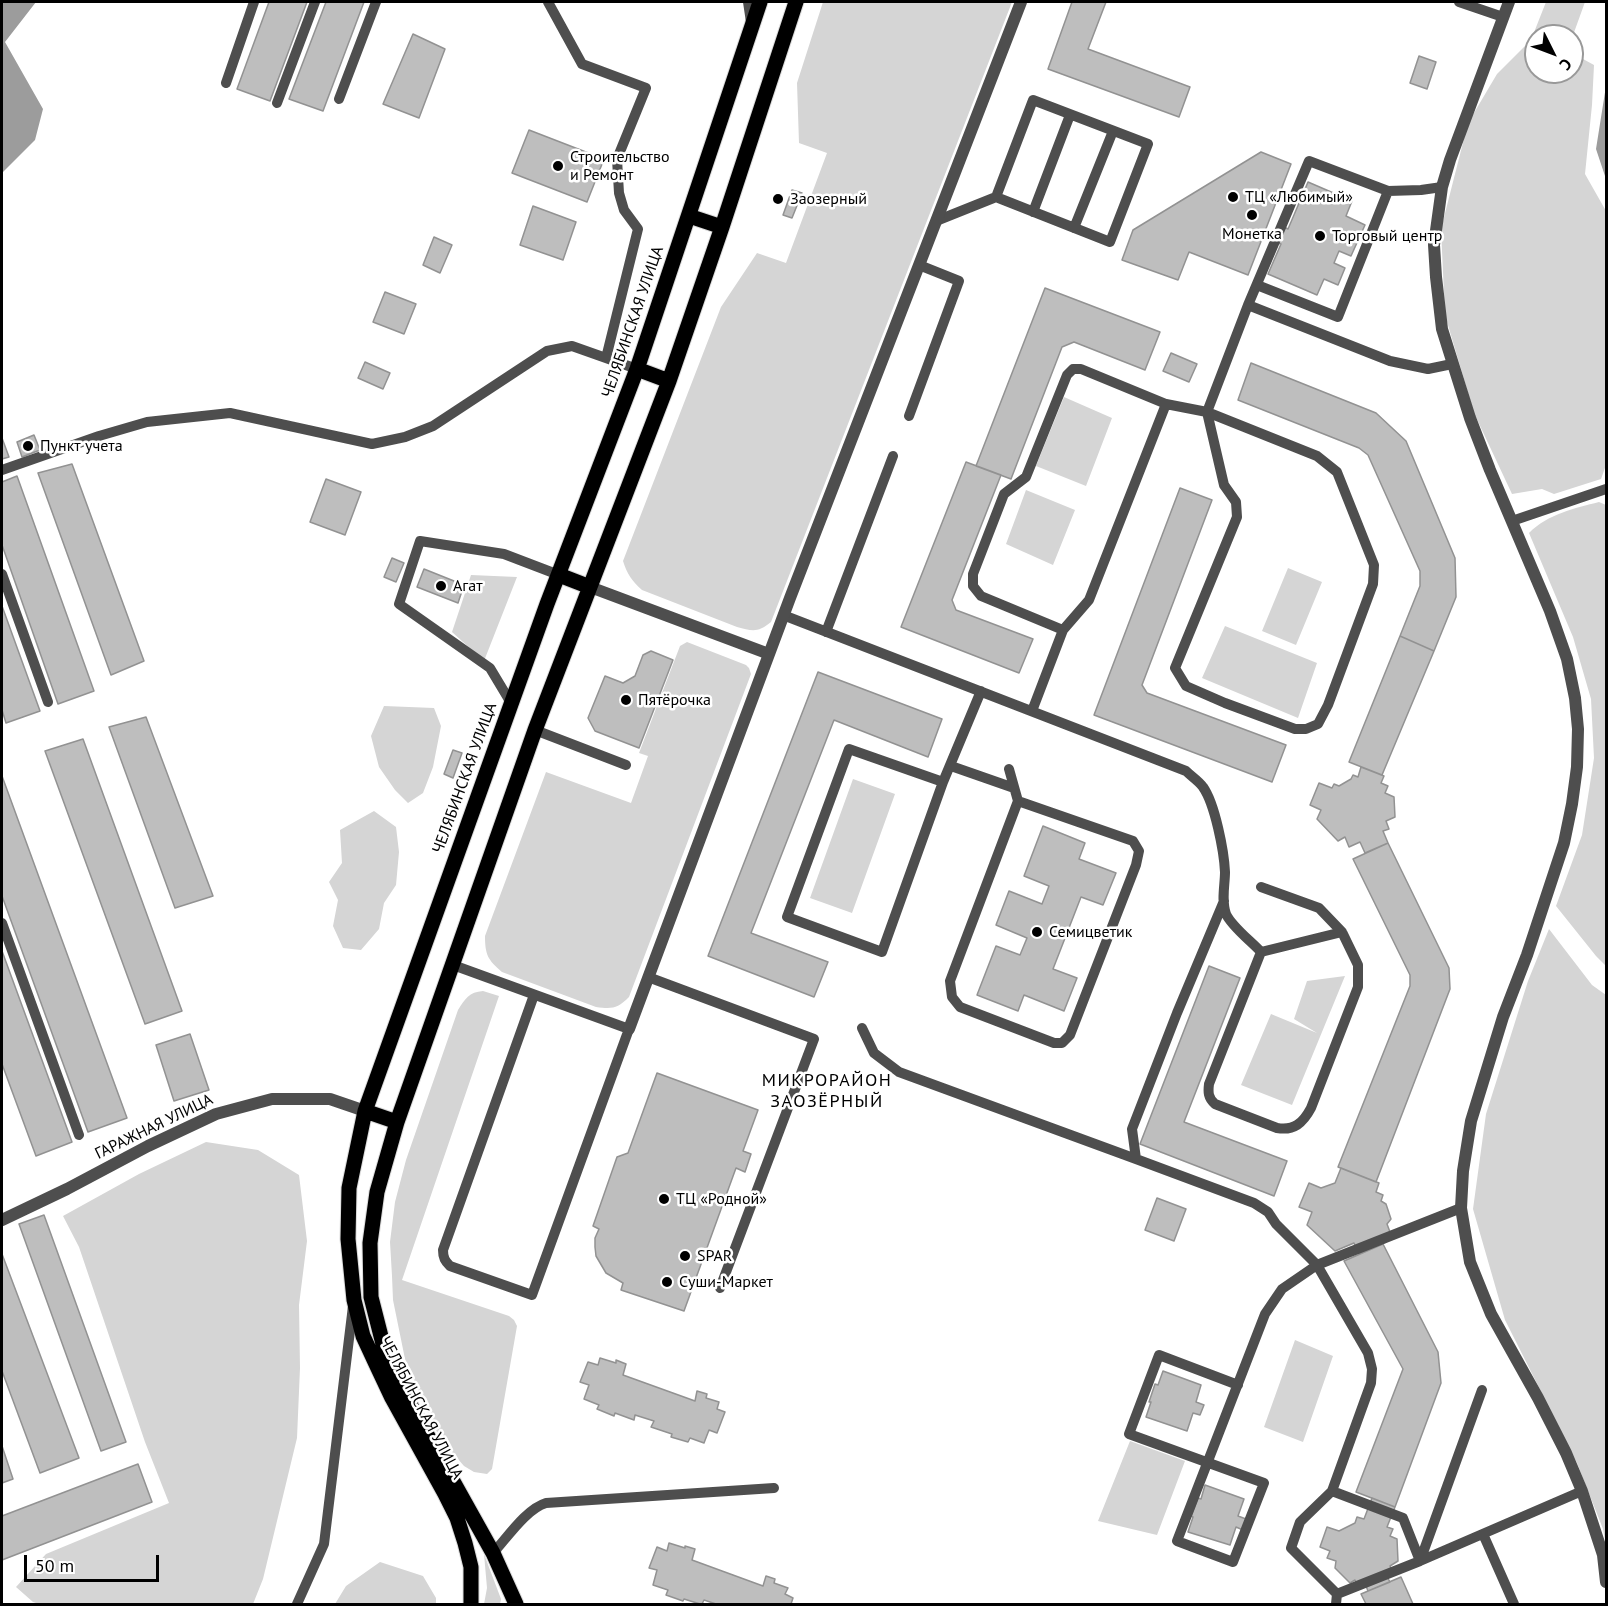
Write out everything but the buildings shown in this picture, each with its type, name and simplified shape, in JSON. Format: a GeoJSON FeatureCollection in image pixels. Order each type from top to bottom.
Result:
{"type":"FeatureCollection","features":[{"type":"Feature","properties":{"kind":"main road","name":"ЧЕЛЯБИНСКАЯ УЛИЦА"},"geometry":{"type":"LineString","coordinates":[[471,1605],[471,1567],[457,1518],[388,1390],[363,1336],[354,1300],[348,1239],[349,1188],[365,1111],[512,703],[637,369],[760,2]]}},
{"type":"Feature","properties":{"kind":"main road","name":"ЧЕЛЯБИНСКАЯ УЛИЦА"},"geometry":{"type":"LineString","coordinates":[[516,1605],[493,1553],[402,1390],[386,1356],[371,1298],[370,1243],[377,1192],[397,1122],[536,730],[669,381],[796,2]]}},
{"type":"Feature","properties":{"kind":"main road"},"geometry":{"type":"LineString","coordinates":[[689,216],[722,227]]}},
{"type":"Feature","properties":{"kind":"main road"},"geometry":{"type":"LineString","coordinates":[[637,369],[669,381]]}},
{"type":"Feature","properties":{"kind":"main road"},"geometry":{"type":"LineString","coordinates":[[559,575],[590,587]]}},
{"type":"Feature","properties":{"kind":"main road"},"geometry":{"type":"LineString","coordinates":[[365,1111],[397,1122]]}},
{"type":"Feature","properties":{"kind":"street"},"geometry":{"type":"LineString","coordinates":[[628,1029],[783,615],[1021,2]]}},
{"type":"Feature","properties":{"kind":"street"},"geometry":{"type":"LineString","coordinates":[[1509,2],[1442,187],[1434,255],[1442,329],[1452,364],[1470,418],[1550,610],[1567,658],[1578,729],[1577,766],[1564,843],[1531,944],[1503,1017],[1471,1121],[1463,1172],[1461,1208],[1470,1262],[1491,1314],[1538,1398],[1582,1491],[1603,1555],[1606,1582]]}},
{"type":"Feature","properties":{"kind":"street"},"geometry":{"type":"LineString","coordinates":[[590,587],[769,654]]}},
{"type":"Feature","properties":{"kind":"street","name":"ГАРАЖНАЯ УЛИЦА"},"geometry":{"type":"LineString","coordinates":[[2,1220],[216,1114],[272,1099],[330,1099],[365,1111]]}},
{"type":"Feature","properties":{"kind":"lane"},"geometry":{"type":"LineString","coordinates":[[226,82],[254,2]]}},
{"type":"Feature","properties":{"kind":"lane"},"geometry":{"type":"LineString","coordinates":[[277,104],[315,2]]}},
{"type":"Feature","properties":{"kind":"lane"},"geometry":{"type":"LineString","coordinates":[[339,99],[376,2]]}},
{"type":"Feature","properties":{"kind":"lane"},"geometry":{"type":"LineString","coordinates":[[548,2],[582,64],[646,88],[617,159],[619,193],[624,210],[638,229],[606,357]]}},
{"type":"Feature","properties":{"kind":"lane"},"geometry":{"type":"LineString","coordinates":[[748,2],[752,27]]}},
{"type":"Feature","properties":{"kind":"lane"},"geometry":{"type":"LineString","coordinates":[[1459,2],[1503,17]]}},
{"type":"Feature","properties":{"kind":"lane"},"geometry":{"type":"LineString","coordinates":[[936,221],[996,197],[1110,242],[1148,144],[1033,100],[996,197]]}},
{"type":"Feature","properties":{"kind":"lane"},"geometry":{"type":"LineString","coordinates":[[1034,212],[1070,115]]}},
{"type":"Feature","properties":{"kind":"lane"},"geometry":{"type":"LineString","coordinates":[[1074,228],[1113,131]]}},
{"type":"Feature","properties":{"kind":"lane"},"geometry":{"type":"LineString","coordinates":[[1063,630],[981,596],[973,586],[973,574],[1004,495],[1026,477],[1067,375],[1073,369],[1081,369],[1166,404],[1207,412],[1317,456],[1337,472],[1374,566],[1373,584],[1328,705],[1318,724],[1306,729],[1295,729],[1225,703],[1186,686],[1175,668],[1237,518],[1236,502],[1224,485],[1207,412],[1248,305],[1309,161],[1388,190],[1421,190],[1442,187]]}},
{"type":"Feature","properties":{"kind":"lane"},"geometry":{"type":"LineString","coordinates":[[1257,285],[1338,317],[1388,190]]}},
{"type":"Feature","properties":{"kind":"lane"},"geometry":{"type":"LineString","coordinates":[[909,416],[959,281],[919,265]]}},
{"type":"Feature","properties":{"kind":"lane"},"geometry":{"type":"LineString","coordinates":[[1248,305],[1390,361],[1428,369],[1452,364]]}},
{"type":"Feature","properties":{"kind":"lane"},"geometry":{"type":"LineString","coordinates":[[2,470],[147,422],[230,413],[372,444],[405,437],[432,426],[547,351],[572,346],[637,369]]}},
{"type":"Feature","properties":{"kind":"lane"},"geometry":{"type":"LineString","coordinates":[[1032,711],[1063,630],[1089,600],[1166,404]]}},
{"type":"Feature","properties":{"kind":"lane"},"geometry":{"type":"LineString","coordinates":[[826,632],[893,456]]}},
{"type":"Feature","properties":{"kind":"lane"},"geometry":{"type":"LineString","coordinates":[[1512,521],[1606,489]]}},
{"type":"Feature","properties":{"kind":"lane"},"geometry":{"type":"LineString","coordinates":[[512,703],[490,668],[399,604],[420,541],[504,554],[559,575]]}},
{"type":"Feature","properties":{"kind":"lane"},"geometry":{"type":"LineString","coordinates":[[2,574],[48,702]]}},
{"type":"Feature","properties":{"kind":"lane"},"geometry":{"type":"LineString","coordinates":[[783,615],[1186,771],[1203,787],[1215,814],[1225,870],[1226,912],[1230,921],[1261,951]]}},
{"type":"Feature","properties":{"kind":"lane"},"geometry":{"type":"LineString","coordinates":[[943,782],[849,749],[788,917],[882,952],[943,782],[981,691]]}},
{"type":"Feature","properties":{"kind":"lane"},"geometry":{"type":"LineString","coordinates":[[536,730],[626,765]]}},
{"type":"Feature","properties":{"kind":"lane"},"geometry":{"type":"LineString","coordinates":[[951,766],[1014,788]]}},
{"type":"Feature","properties":{"kind":"lane"},"geometry":{"type":"LineString","coordinates":[[1009,770],[1018,801],[950,981],[952,997],[960,1007],[1054,1044],[1062,1043],[1070,1035],[1136,865],[1139,851],[1133,842],[1018,801]]}},
{"type":"Feature","properties":{"kind":"lane"},"geometry":{"type":"LineString","coordinates":[[1261,888],[1319,908],[1342,932],[1358,965],[1358,987],[1311,1108],[1300,1124],[1285,1130],[1215,1104],[1208,1092],[1209,1084],[1261,951]]}},
{"type":"Feature","properties":{"kind":"lane"},"geometry":{"type":"LineString","coordinates":[[1136,1159],[1132,1129],[1224,901]]}},
{"type":"Feature","properties":{"kind":"lane"},"geometry":{"type":"LineString","coordinates":[[2,924],[79,1135]]}},
{"type":"Feature","properties":{"kind":"lane"},"geometry":{"type":"LineString","coordinates":[[1261,951],[1342,932]]}},
{"type":"Feature","properties":{"kind":"lane"},"geometry":{"type":"LineString","coordinates":[[453,965],[628,1029],[532,1295],[450,1266],[445,1262],[443,1250],[534,995]]}},
{"type":"Feature","properties":{"kind":"lane"},"geometry":{"type":"LineString","coordinates":[[648,977],[814,1039],[720,1288]]}},
{"type":"Feature","properties":{"kind":"lane"},"geometry":{"type":"LineString","coordinates":[[862,1028],[874,1053],[899,1072],[1254,1203],[1268,1212],[1276,1224],[1317,1265],[1368,1353],[1372,1369],[1371,1383],[1332,1491],[1300,1522],[1291,1548],[1337,1599],[1582,1491]]}},
{"type":"Feature","properties":{"kind":"lane"},"geometry":{"type":"LineString","coordinates":[[1238,1385],[1158,1355],[1129,1434],[1207,1463],[1264,1483],[1233,1562],[1177,1541],[1207,1463],[1238,1385],[1265,1314],[1282,1289],[1317,1265],[1461,1208]]}},
{"type":"Feature","properties":{"kind":"lane"},"geometry":{"type":"LineString","coordinates":[[297,1605],[324,1544],[354,1300]]}},
{"type":"Feature","properties":{"kind":"lane"},"geometry":{"type":"LineString","coordinates":[[1420,1562],[1482,1390]]}},
{"type":"Feature","properties":{"kind":"lane"},"geometry":{"type":"LineString","coordinates":[[493,1553],[537,1505],[774,1488]]}},
{"type":"Feature","properties":{"kind":"lane"},"geometry":{"type":"LineString","coordinates":[[1332,1491],[1403,1518],[1420,1562]]}},
{"type":"Feature","properties":{"kind":"lane"},"geometry":{"type":"LineString","coordinates":[[1483,1534],[1514,1605]]}},
{"type":"Feature","properties":{"kind":"shaded area"},"geometry":{"type":"Polygon","coordinates":[[[2,2],[36,2],[5,42],[43,109],[35,140],[2,173],[2,2]]]}},
{"type":"Feature","properties":{"kind":"shaded area"},"geometry":{"type":"Polygon","coordinates":[[[823,2],[1012,2],[771,622],[762,628],[751,630],[737,627],[642,590],[630,577],[623,561],[721,307],[757,253],[786,263],[827,153],[799,143],[797,83],[823,2]]]}},
{"type":"Feature","properties":{"kind":"shaded area"},"geometry":{"type":"Polygon","coordinates":[[[1546,2],[1585,2],[1577,24],[1537,24],[1546,2]]]}},
{"type":"Feature","properties":{"kind":"shaded area"},"geometry":{"type":"Polygon","coordinates":[[[1524,47],[1524,84],[1584,84],[1584,60],[1594,65],[1585,174],[1606,211],[1606,465],[1601,479],[1554,494],[1542,489],[1512,494],[1474,413],[1445,315],[1441,229],[1468,123],[1497,74],[1524,47]]]}},
{"type":"Feature","properties":{"kind":"shaded area"},"geometry":{"type":"Polygon","coordinates":[[[1606,86],[1606,179],[1596,149],[1606,86]]]}},
{"type":"Feature","properties":{"kind":"shaded area"},"geometry":{"type":"Polygon","coordinates":[[[1064,397],[1112,418],[1086,486],[1036,466],[1064,397]]]}},
{"type":"Feature","properties":{"kind":"shaded area"},"geometry":{"type":"Polygon","coordinates":[[[1026,490],[1075,510],[1053,565],[1006,544],[1026,490]]]}},
{"type":"Feature","properties":{"kind":"shaded area"},"geometry":{"type":"Polygon","coordinates":[[[1599,502],[1606,505],[1606,966],[1556,906],[1582,835],[1594,758],[1591,699],[1573,637],[1529,533],[1553,516],[1599,502]]]}},
{"type":"Feature","properties":{"kind":"shaded area"},"geometry":{"type":"Polygon","coordinates":[[[1288,568],[1322,582],[1296,645],[1262,631],[1288,568]]]}},
{"type":"Feature","properties":{"kind":"shaded area"},"geometry":{"type":"Polygon","coordinates":[[[471,575],[517,577],[484,661],[452,632],[471,575]]]}},
{"type":"Feature","properties":{"kind":"shaded area"},"geometry":{"type":"Polygon","coordinates":[[[1225,626],[1317,663],[1298,718],[1202,678],[1225,626]]]}},
{"type":"Feature","properties":{"kind":"shaded area"},"geometry":{"type":"Polygon","coordinates":[[[687,642],[746,665],[751,674],[629,997],[614,1007],[596,1007],[502,972],[488,957],[485,936],[546,772],[631,803],[648,756],[639,753],[680,646],[687,642]]]}},
{"type":"Feature","properties":{"kind":"shaded area"},"geometry":{"type":"Polygon","coordinates":[[[384,706],[434,708],[441,726],[433,767],[423,793],[408,803],[395,790],[379,767],[371,736],[384,706]]]}},
{"type":"Feature","properties":{"kind":"shaded area"},"geometry":{"type":"Polygon","coordinates":[[[853,779],[895,794],[852,913],[810,898],[853,779]]]}},
{"type":"Feature","properties":{"kind":"shaded area"},"geometry":{"type":"Polygon","coordinates":[[[374,811],[396,827],[399,852],[396,885],[384,903],[379,929],[361,950],[343,948],[333,926],[338,900],[329,882],[342,863],[340,830],[374,811]]]}},
{"type":"Feature","properties":{"kind":"shaded area"},"geometry":{"type":"Polygon","coordinates":[[[1549,929],[1592,985],[1606,995],[1606,1545],[1603,1529],[1577,1463],[1505,1320],[1473,1209],[1486,1114],[1528,981],[1549,929]]]}},
{"type":"Feature","properties":{"kind":"shaded area"},"geometry":{"type":"Polygon","coordinates":[[[1345,976],[1292,1105],[1241,1085],[1271,1014],[1317,1033],[1294,1019],[1307,981],[1345,976]]]}},
{"type":"Feature","properties":{"kind":"shaded area"},"geometry":{"type":"Polygon","coordinates":[[[483,991],[499,996],[402,1280],[509,1316],[517,1326],[492,1469],[487,1474],[474,1472],[464,1466],[443,1442],[433,1425],[405,1359],[393,1300],[390,1242],[395,1202],[406,1160],[458,1010],[468,997],[483,991]]]}},
{"type":"Feature","properties":{"kind":"shaded area"},"geometry":{"type":"Polygon","coordinates":[[[206,1142],[258,1150],[299,1175],[307,1241],[299,1305],[300,1368],[297,1438],[263,1579],[253,1604],[39,1604],[33,1602],[16,1587],[46,1554],[169,1503],[145,1442],[79,1247],[63,1216],[139,1174],[206,1142]]]}},
{"type":"Feature","properties":{"kind":"shaded area"},"geometry":{"type":"Polygon","coordinates":[[[1295,1340],[1333,1356],[1303,1442],[1264,1427],[1295,1340]]]}},
{"type":"Feature","properties":{"kind":"shaded area"},"geometry":{"type":"Polygon","coordinates":[[[1130,1441],[1185,1461],[1157,1535],[1098,1521],[1130,1441]]]}},
{"type":"Feature","properties":{"kind":"shaded area"},"geometry":{"type":"Polygon","coordinates":[[[484,1554],[501,1599],[500,1604],[484,1604],[487,1588],[484,1554]]]}},
{"type":"Feature","properties":{"kind":"shaded area"},"geometry":{"type":"Polygon","coordinates":[[[380,1562],[423,1576],[436,1598],[436,1604],[335,1604],[346,1586],[380,1562]]]}},
{"type":"Feature","properties":{"kind":"place","name":"Строительство и Ремонт"},"geometry":{"type":"Point","coordinates":[558,166]}},
{"type":"Feature","properties":{"kind":"place","name":"ТЦ «Любимый»"},"geometry":{"type":"Point","coordinates":[1233,197]}},
{"type":"Feature","properties":{"kind":"place","name":"Заозерный"},"geometry":{"type":"Point","coordinates":[778,199]}},
{"type":"Feature","properties":{"kind":"place","name":"Монетка"},"geometry":{"type":"Point","coordinates":[1252,215]}},
{"type":"Feature","properties":{"kind":"place","name":"Торговый центр"},"geometry":{"type":"Point","coordinates":[1320,236]}},
{"type":"Feature","properties":{"kind":"place","name":"Пункт учета"},"geometry":{"type":"Point","coordinates":[28,446]}},
{"type":"Feature","properties":{"kind":"place","name":"Агат"},"geometry":{"type":"Point","coordinates":[441,586]}},
{"type":"Feature","properties":{"kind":"place","name":"Пятёрочка"},"geometry":{"type":"Point","coordinates":[626,700]}},
{"type":"Feature","properties":{"kind":"place","name":"Семицветик"},"geometry":{"type":"Point","coordinates":[1037,932]}},
{"type":"Feature","properties":{"kind":"place","name":"ТЦ «Родной»"},"geometry":{"type":"Point","coordinates":[664,1199]}},
{"type":"Feature","properties":{"kind":"place","name":"SPAR"},"geometry":{"type":"Point","coordinates":[685,1256]}},
{"type":"Feature","properties":{"kind":"place","name":"Суши-Маркет"},"geometry":{"type":"Point","coordinates":[667,1282]}},
{"type":"Feature","properties":{"kind":"district","name":"МИКРОРАЙОН ЗАОЗЁРНЫЙ"},"geometry":{"type":"Point","coordinates":[827,1091]}}]}
